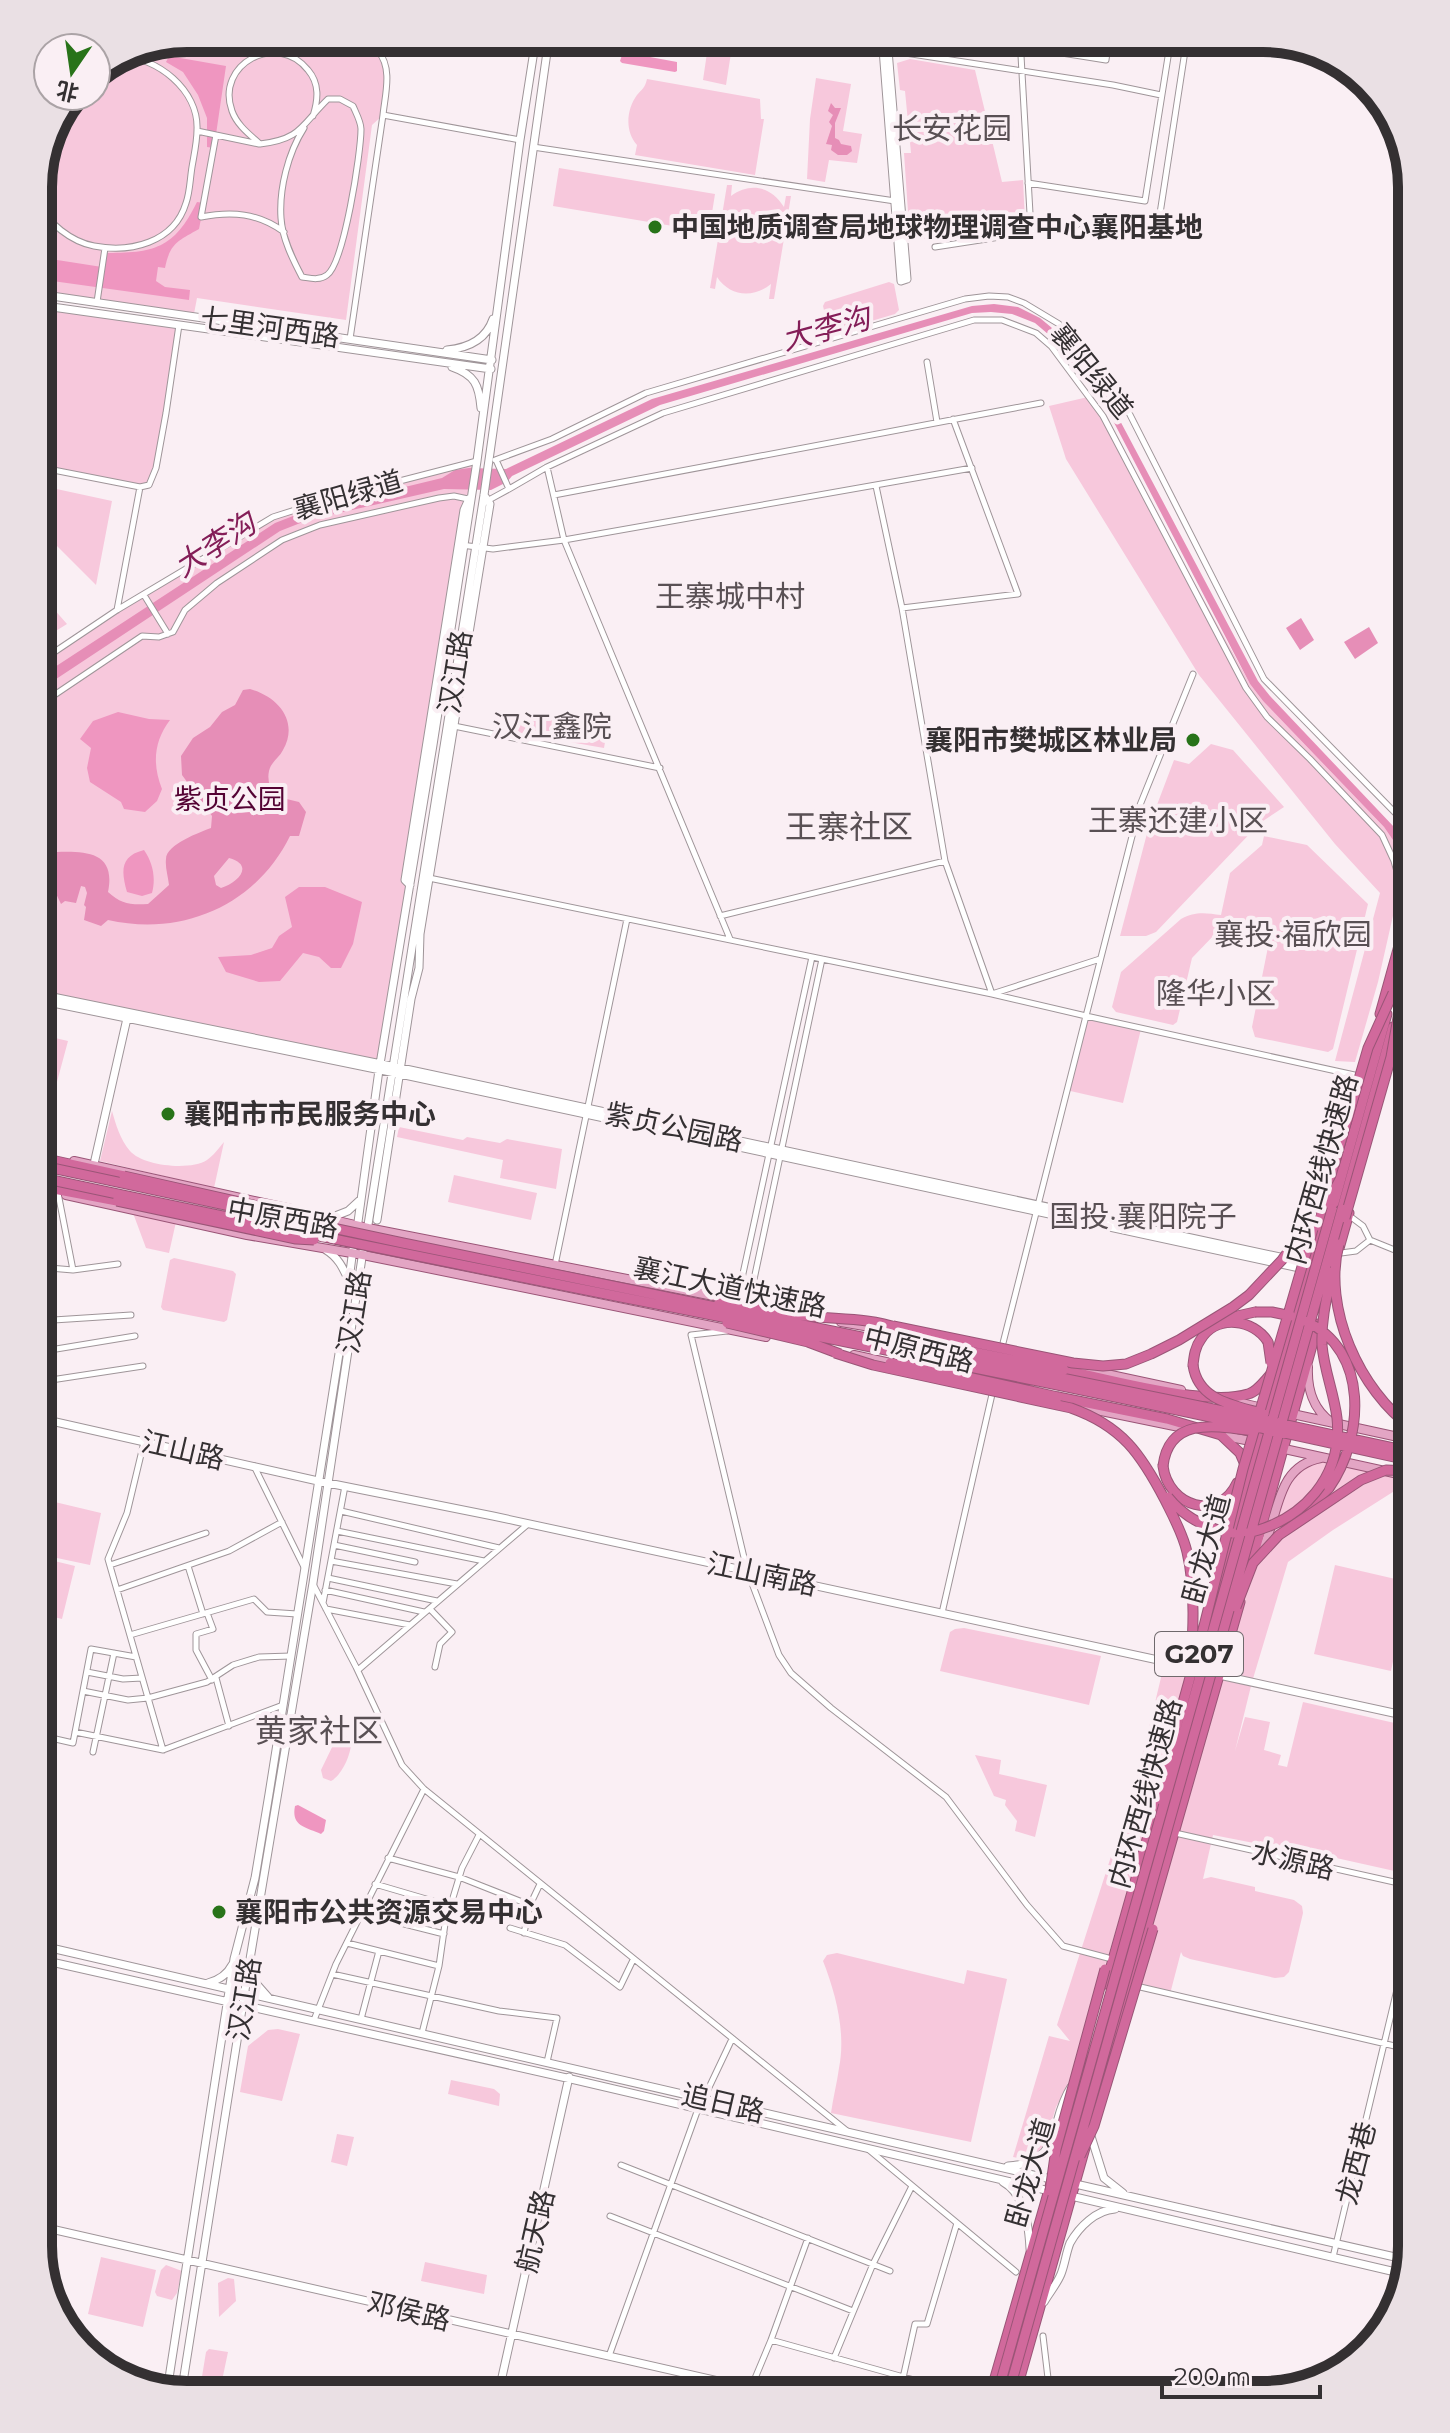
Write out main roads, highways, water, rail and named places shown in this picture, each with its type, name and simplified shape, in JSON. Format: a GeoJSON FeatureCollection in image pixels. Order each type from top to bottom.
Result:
{"type":"FeatureCollection","features":[{"type":"Feature","properties":{"kind":"highway","name":"卧龙大道"},"geometry":{"type":"LineString","coordinates":[[994,2381],[1034,2255],[1048,2191],[1266,1408],[1398,949]]}},
{"type":"Feature","properties":{"kind":"highway","name":"内环西线快速路"},"geometry":{"type":"LineString","coordinates":[[1012,2381],[1197,1724],[1398,989]]}},
{"type":"Feature","properties":{"kind":"highway","name":"内环西线快速路"},"geometry":{"type":"LineString","coordinates":[[1001,2381],[1034,2255],[1397,994]]}},
{"type":"Feature","properties":{"kind":"highway"},"geometry":{"type":"LineString","coordinates":[[1158,1829],[1163,1775],[1193,1672],[1243,1469],[1368,1048],[1397,994]]}},
{"type":"Feature","properties":{"kind":"highway"},"geometry":{"type":"LineString","coordinates":[[704,1308],[732,1325],[808,1342],[873,1365],[1086,1413],[1117,1432],[1132,1446],[1181,1511],[1198,1523],[1220,1531],[1247,1534],[1265,1529],[1295,1514],[1319,1488],[1336,1440],[1335,1407],[1324,1364],[1323,1318],[1391,1057],[1397,994]]}},
{"type":"Feature","properties":{"kind":"highway","name":"卧龙大道"},"geometry":{"type":"LineString","coordinates":[[1019,2381],[1285,1449],[1398,1039]]}},
{"type":"Feature","properties":{"kind":"highway"},"geometry":{"type":"LineString","coordinates":[[52,1159],[383,1235],[402,1248]]}},
{"type":"Feature","properties":{"kind":"highway","name":"襄江大道快速路"},"geometry":{"type":"LineString","coordinates":[[52,1168],[402,1248]]}},
{"type":"Feature","properties":{"kind":"highway"},"geometry":{"type":"LineString","coordinates":[[1179,1340],[1233,1307],[1271,1273],[1298,1238],[1331,1175]]}},
{"type":"Feature","properties":{"kind":"highway","name":"襄江大道快速路"},"geometry":{"type":"LineString","coordinates":[[52,1180],[704,1308],[1342,1441],[1398,1450]]}},
{"type":"Feature","properties":{"kind":"highway"},"geometry":{"type":"LineString","coordinates":[[52,1189],[379,1253],[402,1248]]}},
{"type":"Feature","properties":{"kind":"highway"},"geometry":{"type":"LineString","coordinates":[[1339,1254],[1338,1304],[1350,1350],[1378,1396],[1398,1417]]}},
{"type":"Feature","properties":{"kind":"highway"},"geometry":{"type":"LineString","coordinates":[[893,1326],[943,1346],[1170,1391],[1219,1398],[1251,1394],[1271,1374],[1296,1294],[1307,1272]]}},
{"type":"Feature","properties":{"kind":"highway"},"geometry":{"type":"LineString","coordinates":[[704,1308],[735,1302],[801,1316],[850,1318],[1058,1360],[1103,1366],[1126,1364],[1220,1319],[1246,1313],[1272,1312],[1299,1319],[1331,1339],[1348,1368],[1355,1399],[1355,1425],[1348,1453],[1329,1488],[1253,1563],[1213,1686],[1197,1724]]}},
{"type":"Feature","properties":{"kind":"highway"},"geometry":{"type":"LineString","coordinates":[[1270,1382],[1272,1361],[1268,1342],[1248,1325],[1228,1323],[1216,1327],[1199,1341],[1194,1374],[1199,1385],[1217,1400],[1342,1441]]}},
{"type":"Feature","properties":{"kind":"highway"},"geometry":{"type":"LineString","coordinates":[[835,1353],[927,1368],[1167,1419],[1221,1435],[1240,1453],[1246,1467],[1243,1499]]}},
{"type":"Feature","properties":{"kind":"highway"},"geometry":{"type":"LineString","coordinates":[[1243,1469],[1233,1492],[1226,1498],[1201,1505],[1184,1501],[1175,1494],[1164,1476],[1164,1456],[1175,1437],[1199,1426],[1342,1441]]}},
{"type":"Feature","properties":{"kind":"highway","name":"襄江大道快速路"},"geometry":{"type":"LineString","coordinates":[[1342,1441],[1398,1457]]}},
{"type":"Feature","properties":{"kind":"highway"},"geometry":{"type":"LineString","coordinates":[[1279,1535],[1361,1480],[1386,1470],[1398,1472]]}},
{"type":"Feature","properties":{"kind":"highway"},"geometry":{"type":"LineString","coordinates":[[1152,1474],[1186,1549],[1192,1587],[1193,1672]]}},
{"type":"Feature","properties":{"kind":"highway"},"geometry":{"type":"LineString","coordinates":[[1062,2209],[1079,2157],[1094,2126],[1153,1929],[1173,1838]]}},
{"type":"Feature","properties":{"kind":"highway"},"geometry":{"type":"LineString","coordinates":[[1034,2255],[1050,2194],[1056,2149],[1108,1958],[1132,1890]]}},
{"type":"Feature","properties":{"kind":"main road","name":"汉江路"},"geometry":{"type":"LineString","coordinates":[[183,2381],[359,1282],[357,1226],[461,545],[477,461],[534,52]]}},
{"type":"Feature","properties":{"kind":"main road","name":"汉江路"},"geometry":{"type":"LineString","coordinates":[[169,2379],[234,1959],[255,1878],[349,1281],[368,1228],[396,1070],[492,460],[502,361],[547,52]]}},
{"type":"Feature","properties":{"kind":"main road"},"geometry":{"type":"LineString","coordinates":[[885,52],[901,281],[907,279],[897,202]]}},
{"type":"Feature","properties":{"kind":"main road","name":"七里河西路"},"geometry":{"type":"LineString","coordinates":[[52,296],[502,361]]}},
{"type":"Feature","properties":{"kind":"main road"},"geometry":{"type":"LineString","coordinates":[[437,352],[465,348],[478,340],[490,327],[498,306]]}},
{"type":"Feature","properties":{"kind":"main road","name":"七里河西路"},"geometry":{"type":"LineString","coordinates":[[52,307],[501,370]]}},
{"type":"Feature","properties":{"kind":"main road"},"geometry":{"type":"LineString","coordinates":[[435,361],[465,371],[476,382],[483,420]]}},
{"type":"Feature","properties":{"kind":"main road"},"geometry":{"type":"LineString","coordinates":[[377,1220],[396,1070],[419,968],[420,934],[450,725]]}},
{"type":"Feature","properties":{"kind":"main road","name":"紫贞公园路"},"geometry":{"type":"LineString","coordinates":[[52,1000],[396,1070],[1036,1208],[1307,1272]]}},
{"type":"Feature","properties":{"kind":"main road"},"geometry":{"type":"LineString","coordinates":[[94,1164],[128,1016]]}},
{"type":"Feature","properties":{"kind":"main road","name":"中原西路"},"geometry":{"type":"LineString","coordinates":[[52,1158],[241,1196],[357,1226],[1001,1352],[1398,1437]]}},
{"type":"Feature","properties":{"kind":"main road","name":"中原西路"},"geometry":{"type":"LineString","coordinates":[[52,1191],[247,1235],[358,1254],[736,1330],[910,1367],[938,1378],[1398,1471]]}},
{"type":"Feature","properties":{"kind":"main road"},"geometry":{"type":"LineString","coordinates":[[326,1218],[348,1211],[361,1199]]}},
{"type":"Feature","properties":{"kind":"main road"},"geometry":{"type":"LineString","coordinates":[[372,1201],[371,1214],[390,1232]]}},
{"type":"Feature","properties":{"kind":"main road"},"geometry":{"type":"LineString","coordinates":[[320,1247],[334,1255],[349,1281]]}},
{"type":"Feature","properties":{"kind":"main road"},"geometry":{"type":"LineString","coordinates":[[359,1282],[365,1266],[383,1259]]}},
{"type":"Feature","properties":{"kind":"main road"},"geometry":{"type":"LineString","coordinates":[[1308,1360],[1308,1379],[1314,1401],[1335,1425]]}},
{"type":"Feature","properties":{"kind":"main road","name":"江山路"},"geometry":{"type":"LineString","coordinates":[[52,1421],[328,1483]]}},
{"type":"Feature","properties":{"kind":"main road"},"geometry":{"type":"LineString","coordinates":[[1247,1577],[1265,1545],[1291,1473],[1310,1461],[1326,1457]]}},
{"type":"Feature","properties":{"kind":"main road","name":"江山南路"},"geometry":{"type":"LineString","coordinates":[[328,1483],[747,1570],[1193,1672]]}},
{"type":"Feature","properties":{"kind":"main road"},"geometry":{"type":"LineString","coordinates":[[1219,1675],[1398,1714]]}},
{"type":"Feature","properties":{"kind":"main road","name":"追日路"},"geometry":{"type":"LineString","coordinates":[[52,1948],[1397,2258]]}},
{"type":"Feature","properties":{"kind":"main road"},"geometry":{"type":"LineString","coordinates":[[206,1983],[222,1978],[234,1959]]}},
{"type":"Feature","properties":{"kind":"main road","name":"追日路"},"geometry":{"type":"LineString","coordinates":[[52,1962],[228,2000],[1395,2272]]}},
{"type":"Feature","properties":{"kind":"main road"},"geometry":{"type":"LineString","coordinates":[[249,1965],[253,1980],[270,1998]]}},
{"type":"Feature","properties":{"kind":"main road"},"geometry":{"type":"LineString","coordinates":[[206,1995],[216,2002],[225,2021]]}},
{"type":"Feature","properties":{"kind":"main road"},"geometry":{"type":"LineString","coordinates":[[240,2024],[255,2012],[267,2009]]}},
{"type":"Feature","properties":{"kind":"main road","name":"航天路"},"geometry":{"type":"LineString","coordinates":[[501,2381],[571,2068]]}},
{"type":"Feature","properties":{"kind":"main road"},"geometry":{"type":"LineString","coordinates":[[992,2165],[1025,2164],[1043,2155],[1051,2144],[1064,2098],[1081,2072]]}},
{"type":"Feature","properties":{"kind":"main road"},"geometry":{"type":"LineString","coordinates":[[1089,2132],[1104,2178],[1128,2197]]}},
{"type":"Feature","properties":{"kind":"main road"},"geometry":{"type":"LineString","coordinates":[[997,2179],[1009,2185],[1021,2206],[1028,2223],[1034,2255]]}},
{"type":"Feature","properties":{"kind":"main road"},"geometry":{"type":"LineString","coordinates":[[1040,2307],[1060,2277],[1070,2245],[1090,2218],[1109,2209],[1126,2209]]}},
{"type":"Feature","properties":{"kind":"main road","name":"邓侯路"},"geometry":{"type":"LineString","coordinates":[[52,2229],[719,2381]]}},
{"type":"Feature","properties":{"kind":"place","name":"中国地质调查局地球物理调查中心襄阳基地"},"geometry":{"type":"Point","coordinates":[655,227]}},
{"type":"Feature","properties":{"kind":"place","name":"襄阳市樊城区林业局"},"geometry":{"type":"Point","coordinates":[1193,740]}},
{"type":"Feature","properties":{"kind":"place","name":"襄阳市市民服务中心"},"geometry":{"type":"Point","coordinates":[168,1114]}},
{"type":"Feature","properties":{"kind":"place","name":"襄阳市公共资源交易中心"},"geometry":{"type":"Point","coordinates":[219,1912]}},
{"type":"Feature","properties":{"kind":"district","name":"长安花园"},"geometry":{"type":"Point","coordinates":[952,129]}},
{"type":"Feature","properties":{"kind":"district","name":"王寨城中村"},"geometry":{"type":"Point","coordinates":[730,597]}},
{"type":"Feature","properties":{"kind":"district","name":"汉江鑫院"},"geometry":{"type":"Point","coordinates":[552,727]}},
{"type":"Feature","properties":{"kind":"district","name":"王寨还建小区"},"geometry":{"type":"Point","coordinates":[1178,821]}},
{"type":"Feature","properties":{"kind":"district","name":"王寨社区"},"geometry":{"type":"Point","coordinates":[849,827]}},
{"type":"Feature","properties":{"kind":"district","name":"襄投·福欣园"},"geometry":{"type":"Point","coordinates":[1293,935]}},
{"type":"Feature","properties":{"kind":"district","name":"隆华小区"},"geometry":{"type":"Point","coordinates":[1216,994]}},
{"type":"Feature","properties":{"kind":"district","name":"国投·襄阳院子"},"geometry":{"type":"Point","coordinates":[1143,1217]}},
{"type":"Feature","properties":{"kind":"district","name":"黄家社区"},"geometry":{"type":"Point","coordinates":[319,1731]}},
{"type":"Feature","properties":{"kind":"water label","name":"大李沟"},"geometry":{"type":"Point","coordinates":[826,329]}},
{"type":"Feature","properties":{"kind":"water label","name":"大李沟"},"geometry":{"type":"Point","coordinates":[215,545]}},
{"type":"Feature","properties":{"kind":"park label","name":"紫贞公园"},"geometry":{"type":"Point","coordinates":[230,799]}}]}
